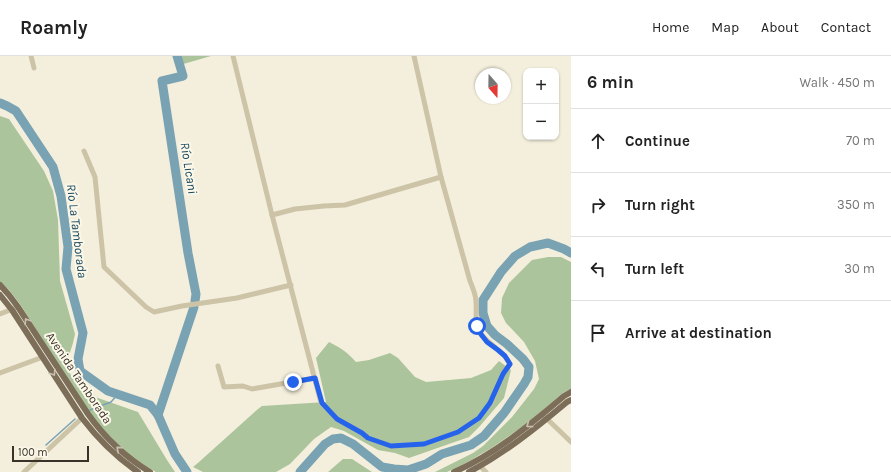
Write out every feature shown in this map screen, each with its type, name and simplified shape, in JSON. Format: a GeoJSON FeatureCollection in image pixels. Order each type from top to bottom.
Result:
{"type":"FeatureCollection","features":[{"type":"Feature","properties":{"kind":"main road","name":"Avenida Tamborada"},"geometry":{"type":"LineString","coordinates":[[0,286],[9,295],[43,357],[82,418],[98,439],[112,453],[138,472]]}},
{"type":"Feature","properties":{"kind":"main road","name":"Avenida Tamborada"},"geometry":{"type":"LineString","coordinates":[[0,295],[15,308],[96,426],[114,445],[150,472]]}},
{"type":"Feature","properties":{"kind":"main road"},"geometry":{"type":"LineString","coordinates":[[469,472],[511,447],[545,417],[564,396],[571,392]]}},
{"type":"Feature","properties":{"kind":"main road"},"geometry":{"type":"LineString","coordinates":[[454,472],[494,450],[571,400]]}},
{"type":"Feature","properties":{"kind":"street"},"geometry":{"type":"LineString","coordinates":[[31,56],[34,68]]}},
{"type":"Feature","properties":{"kind":"street"},"geometry":{"type":"LineString","coordinates":[[232,56],[322,403],[337,419],[368,438],[391,446],[424,444],[458,432],[479,418],[490,403],[503,374],[510,364],[505,356],[487,342],[477,326],[475,316],[475,293],[470,281],[441,178],[414,56]]}},
{"type":"Feature","properties":{"kind":"street"},"geometry":{"type":"LineString","coordinates":[[84,151],[95,177],[104,267],[146,307],[154,312],[182,306],[237,298],[291,285]]}},
{"type":"Feature","properties":{"kind":"street"},"geometry":{"type":"LineString","coordinates":[[272,215],[295,209],[345,205],[441,178]]}},
{"type":"Feature","properties":{"kind":"street"},"geometry":{"type":"LineString","coordinates":[[0,314],[15,308]]}},
{"type":"Feature","properties":{"kind":"street"},"geometry":{"type":"LineString","coordinates":[[0,373],[43,357]]}},
{"type":"Feature","properties":{"kind":"street"},"geometry":{"type":"LineString","coordinates":[[218,366],[224,387],[243,386],[252,389],[315,378]]}},
{"type":"Feature","properties":{"kind":"street"},"geometry":{"type":"LineString","coordinates":[[545,417],[571,442]]}},
{"type":"Feature","properties":{"kind":"street"},"geometry":{"type":"LineString","coordinates":[[24,472],[82,418]]}},
{"type":"Feature","properties":{"kind":"street"},"geometry":{"type":"LineString","coordinates":[[480,466],[486,472]]}},
{"type":"Feature","properties":{"kind":"green space"},"geometry":{"type":"Polygon","coordinates":[[[177,56],[211,56],[180,65],[177,56]]]}},
{"type":"Feature","properties":{"kind":"green space"},"geometry":{"type":"Polygon","coordinates":[[[0,116],[9,119],[44,171],[53,191],[58,220],[60,281],[75,334],[67,362],[67,370],[74,379],[98,398],[138,412],[175,472],[156,472],[146,466],[131,456],[102,428],[88,411],[22,307],[10,291],[0,282],[0,116]]]}},
{"type":"Feature","properties":{"kind":"green space"},"geometry":{"type":"Polygon","coordinates":[[[548,257],[561,257],[571,262],[571,389],[563,393],[525,425],[493,447],[447,472],[435,472],[473,453],[483,446],[512,417],[534,389],[539,379],[535,361],[524,342],[506,323],[501,313],[502,298],[509,283],[532,260],[548,257]]]}},
{"type":"Feature","properties":{"kind":"green space"},"geometry":{"type":"Polygon","coordinates":[[[329,342],[344,350],[356,362],[369,360],[390,353],[398,358],[415,377],[426,382],[471,378],[491,370],[499,361],[511,370],[504,398],[469,437],[409,458],[395,453],[378,450],[344,431],[331,427],[314,439],[290,464],[276,472],[203,472],[193,467],[262,406],[326,402],[316,358],[329,342]]]}},
{"type":"Feature","properties":{"kind":"green space"},"geometry":{"type":"Polygon","coordinates":[[[343,459],[352,459],[372,472],[328,472],[343,459]]]}},
{"type":"Feature","properties":{"kind":"waterway","name":"Río Licani"},"geometry":{"type":"LineString","coordinates":[[177,56],[183,76],[162,81],[188,253],[196,294],[195,301]]}},
{"type":"Feature","properties":{"kind":"waterway","name":"Río La Tamborada"},"geometry":{"type":"LineString","coordinates":[[0,103],[16,111],[53,167],[61,196],[68,247],[66,269],[83,333],[78,359],[80,371],[108,391],[150,405],[158,415],[175,454],[187,472]]}},
{"type":"Feature","properties":{"kind":"waterway","name":"Río La Tamborada"},"geometry":{"type":"LineString","coordinates":[[300,472],[325,444],[333,439],[341,438],[353,444],[382,467],[408,470],[426,464],[442,454],[471,445],[484,436],[504,413],[524,384],[528,377],[529,367],[523,359],[495,335],[487,326],[483,313],[483,300],[501,272],[515,256],[530,247],[548,243],[571,253]]}},
{"type":"Feature","properties":{"kind":"waterway","name":"Río Licani"},"geometry":{"type":"LineString","coordinates":[[158,415],[194,307]]}},
{"type":"Feature","properties":{"kind":"waterway"},"geometry":{"type":"LineString","coordinates":[[90,410],[111,402],[118,394]]}},
{"type":"Feature","properties":{"kind":"waterway"},"geometry":{"type":"LineString","coordinates":[[46,445],[75,419]]}},
{"type":"Feature","properties":{"kind":"route"},"geometry":{"type":"LineString","coordinates":[[293,382],[315,378],[322,403],[337,419],[368,438],[391,446],[424,444],[458,432],[479,418],[490,403],[503,374],[510,364],[505,356],[487,342],[477,326]]}}]}
